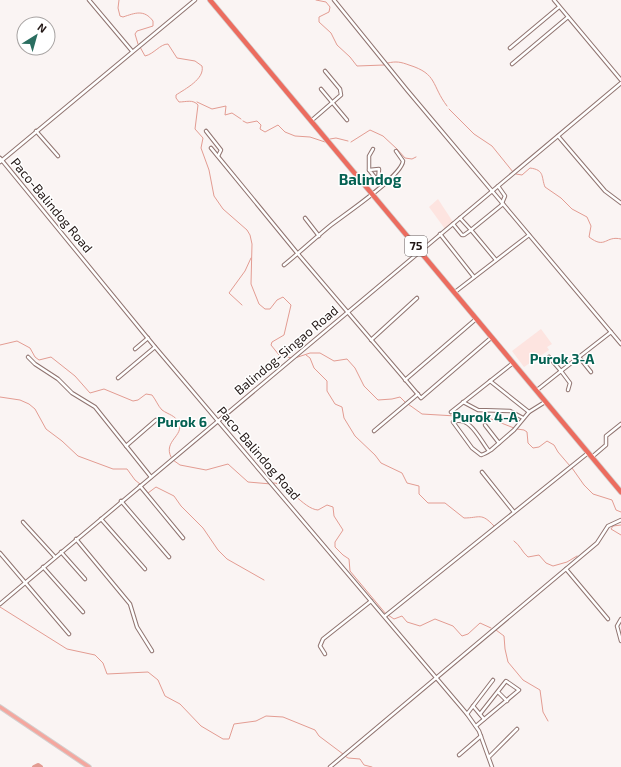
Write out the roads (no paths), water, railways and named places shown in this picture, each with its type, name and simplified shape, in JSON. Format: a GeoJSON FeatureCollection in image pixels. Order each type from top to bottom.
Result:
{"type":"FeatureCollection","features":[{"type":"Feature","properties":{"kind":"highway","name":"75"},"geometry":{"type":"LineString","coordinates":[[210,0],[621,492]]}},
{"type":"Feature","properties":{"kind":"main road"},"geometry":{"type":"LineString","coordinates":[[0,707],[89,767]]}},
{"type":"Feature","properties":{"kind":"street"},"geometry":{"type":"LineString","coordinates":[[89,0],[132,51]]}},
{"type":"Feature","properties":{"kind":"street"},"geometry":{"type":"LineString","coordinates":[[1,160],[195,0]]}},
{"type":"Feature","properties":{"kind":"street"},"geometry":{"type":"LineString","coordinates":[[334,0],[407,90],[621,344]]}},
{"type":"Feature","properties":{"kind":"street"},"geometry":{"type":"LineString","coordinates":[[554,0],[621,82]]}},
{"type":"Feature","properties":{"kind":"street"},"geometry":{"type":"LineString","coordinates":[[510,48],[559,7]]}},
{"type":"Feature","properties":{"kind":"street"},"geometry":{"type":"LineString","coordinates":[[512,64],[568,17]]}},
{"type":"Feature","properties":{"kind":"street"},"geometry":{"type":"LineString","coordinates":[[311,121],[340,97],[341,92],[325,71]]}},
{"type":"Feature","properties":{"kind":"street","name":"Balindog-Singao Road"},"geometry":{"type":"LineString","coordinates":[[0,604],[217,420],[621,82]]}},
{"type":"Feature","properties":{"kind":"street"},"geometry":{"type":"LineString","coordinates":[[321,89],[347,120]]}},
{"type":"Feature","properties":{"kind":"street"},"geometry":{"type":"LineString","coordinates":[[36,131],[58,156]]}},
{"type":"Feature","properties":{"kind":"street"},"geometry":{"type":"LineString","coordinates":[[206,131],[221,150],[218,156]]}},
{"type":"Feature","properties":{"kind":"street"},"geometry":{"type":"LineString","coordinates":[[558,136],[605,191],[621,203]]}},
{"type":"Feature","properties":{"kind":"street"},"geometry":{"type":"LineString","coordinates":[[211,148],[298,254],[421,398],[492,337]]}},
{"type":"Feature","properties":{"kind":"street"},"geometry":{"type":"LineString","coordinates":[[373,149],[369,156],[369,170],[382,186]]}},
{"type":"Feature","properties":{"kind":"street"},"geometry":{"type":"LineString","coordinates":[[284,265],[382,186],[403,165],[402,159],[396,152]]}},
{"type":"Feature","properties":{"kind":"street","name":"Paco-Balindog Road"},"geometry":{"type":"LineString","coordinates":[[1,160],[155,347],[468,714],[481,736],[492,767]]}},
{"type":"Feature","properties":{"kind":"street"},"geometry":{"type":"LineString","coordinates":[[369,170],[379,169],[378,181]]}},
{"type":"Feature","properties":{"kind":"street"},"geometry":{"type":"LineString","coordinates":[[453,224],[463,236],[503,203],[505,196],[498,186]]}},
{"type":"Feature","properties":{"kind":"street"},"geometry":{"type":"LineString","coordinates":[[304,218],[319,236]]}},
{"type":"Feature","properties":{"kind":"street"},"geometry":{"type":"LineString","coordinates":[[460,218],[496,260]]}},
{"type":"Feature","properties":{"kind":"street"},"geometry":{"type":"LineString","coordinates":[[440,234],[474,277]]}},
{"type":"Feature","properties":{"kind":"street"},"geometry":{"type":"LineString","coordinates":[[454,292],[530,235]]}},
{"type":"Feature","properties":{"kind":"street"},"geometry":{"type":"LineString","coordinates":[[371,340],[417,298]]}},
{"type":"Feature","properties":{"kind":"street"},"geometry":{"type":"LineString","coordinates":[[405,380],[477,318]]}},
{"type":"Feature","properties":{"kind":"street"},"geometry":{"type":"LineString","coordinates":[[536,391],[611,332]]}},
{"type":"Feature","properties":{"kind":"street"},"geometry":{"type":"LineString","coordinates":[[135,349],[148,338]]}},
{"type":"Feature","properties":{"kind":"street"},"geometry":{"type":"LineString","coordinates":[[118,378],[155,347]]}},
{"type":"Feature","properties":{"kind":"street"},"geometry":{"type":"LineString","coordinates":[[28,357],[35,364],[58,379],[72,394],[93,405],[151,477]]}},
{"type":"Feature","properties":{"kind":"street"},"geometry":{"type":"LineString","coordinates":[[549,357],[570,383],[568,390]]}},
{"type":"Feature","properties":{"kind":"street"},"geometry":{"type":"LineString","coordinates":[[579,357],[591,372]]}},
{"type":"Feature","properties":{"kind":"street"},"geometry":{"type":"LineString","coordinates":[[451,412],[513,363]]}},
{"type":"Feature","properties":{"kind":"street"},"geometry":{"type":"LineString","coordinates":[[490,381],[529,412]]}},
{"type":"Feature","properties":{"kind":"street"},"geometry":{"type":"LineString","coordinates":[[374,430],[418,394]]}},
{"type":"Feature","properties":{"kind":"street"},"geometry":{"type":"LineString","coordinates":[[463,402],[478,410],[510,411],[523,418]]}},
{"type":"Feature","properties":{"kind":"street"},"geometry":{"type":"LineString","coordinates":[[489,451],[467,422],[461,420],[453,422],[477,454],[481,456],[489,451],[499,443],[519,425],[529,412],[546,402]]}},
{"type":"Feature","properties":{"kind":"street"},"geometry":{"type":"LineString","coordinates":[[126,446],[156,420]]}},
{"type":"Feature","properties":{"kind":"street"},"geometry":{"type":"LineString","coordinates":[[591,457],[606,445],[606,436],[621,424]]}},
{"type":"Feature","properties":{"kind":"street"},"geometry":{"type":"LineString","coordinates":[[485,425],[499,443]]}},
{"type":"Feature","properties":{"kind":"street"},"geometry":{"type":"LineString","coordinates":[[385,616],[588,452]]}},
{"type":"Feature","properties":{"kind":"street"},"geometry":{"type":"LineString","coordinates":[[482,472],[514,512]]}},
{"type":"Feature","properties":{"kind":"street"},"geometry":{"type":"LineString","coordinates":[[140,486],[183,538]]}},
{"type":"Feature","properties":{"kind":"street"},"geometry":{"type":"LineString","coordinates":[[122,501],[169,557]]}},
{"type":"Feature","properties":{"kind":"street"},"geometry":{"type":"LineString","coordinates":[[101,518],[145,569]]}},
{"type":"Feature","properties":{"kind":"street"},"geometry":{"type":"LineString","coordinates":[[330,767],[597,543],[610,524],[621,520]]}},
{"type":"Feature","properties":{"kind":"street"},"geometry":{"type":"LineString","coordinates":[[23,522],[55,558]]}},
{"type":"Feature","properties":{"kind":"street"},"geometry":{"type":"LineString","coordinates":[[76,539],[130,604],[137,627],[152,651]]}},
{"type":"Feature","properties":{"kind":"street"},"geometry":{"type":"LineString","coordinates":[[61,552],[85,579]]}},
{"type":"Feature","properties":{"kind":"street"},"geometry":{"type":"LineString","coordinates":[[0,553],[69,634]]}},
{"type":"Feature","properties":{"kind":"street"},"geometry":{"type":"LineString","coordinates":[[43,567],[83,612]]}},
{"type":"Feature","properties":{"kind":"street"},"geometry":{"type":"LineString","coordinates":[[566,569],[608,619]]}},
{"type":"Feature","properties":{"kind":"street"},"geometry":{"type":"LineString","coordinates":[[325,654],[320,646],[323,639],[372,600]]}},
{"type":"Feature","properties":{"kind":"street"},"geometry":{"type":"LineString","coordinates":[[621,619],[617,624],[621,641]]}},
{"type":"Feature","properties":{"kind":"street"},"geometry":{"type":"LineString","coordinates":[[468,714],[493,680]]}},
{"type":"Feature","properties":{"kind":"street"},"geometry":{"type":"LineString","coordinates":[[476,726],[519,690],[506,681],[480,714]]}},
{"type":"Feature","properties":{"kind":"street"},"geometry":{"type":"LineString","coordinates":[[498,692],[506,701]]}},
{"type":"Feature","properties":{"kind":"street"},"geometry":{"type":"LineString","coordinates":[[473,706],[484,719]]}},
{"type":"Feature","properties":{"kind":"street"},"geometry":{"type":"LineString","coordinates":[[489,758],[517,729]]}},
{"type":"Feature","properties":{"kind":"street"},"geometry":{"type":"LineString","coordinates":[[459,755],[481,736]]}},
{"type":"Feature","properties":{"kind":"waterway"},"geometry":{"type":"LineString","coordinates":[[119,0],[118,8],[120,16],[123,17],[135,13],[143,13],[150,17],[153,21],[153,26],[137,31],[135,34],[138,44]]}},
{"type":"Feature","properties":{"kind":"waterway"},"geometry":{"type":"LineString","coordinates":[[316,0],[326,2],[330,7],[329,12],[319,17],[319,22],[331,33],[337,45],[357,66],[384,65]]}},
{"type":"Feature","properties":{"kind":"waterway"},"geometry":{"type":"LineString","coordinates":[[140,47],[145,56],[165,44],[168,44],[177,58],[195,61],[202,66],[202,71],[194,83],[176,95],[176,98],[179,102],[192,101],[198,105],[195,129],[203,138],[201,148],[209,170],[214,196],[223,209],[247,230],[250,235],[252,244],[251,284],[259,304],[265,309],[270,309],[277,300],[283,297],[291,305],[284,335],[272,342],[271,345],[279,355],[292,358]]}},
{"type":"Feature","properties":{"kind":"waterway"},"geometry":{"type":"LineString","coordinates":[[388,63],[403,63],[425,72],[430,76],[447,106]]}},
{"type":"Feature","properties":{"kind":"waterway"},"geometry":{"type":"LineString","coordinates":[[197,102],[212,109],[226,106],[225,115],[232,113],[241,119]]}},
{"type":"Feature","properties":{"kind":"waterway"},"geometry":{"type":"LineString","coordinates":[[449,109],[474,134],[492,146],[513,172]]}},
{"type":"Feature","properties":{"kind":"waterway"},"geometry":{"type":"LineString","coordinates":[[243,121],[247,123],[257,121],[261,125],[260,129],[265,132],[278,125],[285,132],[295,136],[310,137],[325,142]]}},
{"type":"Feature","properties":{"kind":"waterway"},"geometry":{"type":"LineString","coordinates":[[351,142],[370,130],[383,136],[397,149]]}},
{"type":"Feature","properties":{"kind":"waterway"},"geometry":{"type":"LineString","coordinates":[[330,139],[336,138],[348,141]]}},
{"type":"Feature","properties":{"kind":"waterway"},"geometry":{"type":"LineString","coordinates":[[397,149],[405,158],[412,159],[416,157]]}},
{"type":"Feature","properties":{"kind":"waterway"},"geometry":{"type":"LineString","coordinates":[[516,174],[522,175],[530,168],[538,170],[542,174],[545,187],[561,198],[572,209],[587,217],[591,226],[589,237],[595,241],[602,242],[616,238],[621,239]]}},
{"type":"Feature","properties":{"kind":"waterway"},"geometry":{"type":"LineString","coordinates":[[242,305],[229,293],[245,271],[251,258]]}},
{"type":"Feature","properties":{"kind":"waterway"},"geometry":{"type":"LineString","coordinates":[[0,345],[17,341],[30,348],[35,357],[39,360],[51,357],[75,376],[90,393],[104,389],[133,401],[138,400],[146,394],[152,395],[159,407],[174,417],[179,423],[179,432],[171,443],[169,451],[171,457]]}},
{"type":"Feature","properties":{"kind":"waterway"},"geometry":{"type":"LineString","coordinates":[[295,358],[310,353],[320,353],[334,361],[347,359],[355,368],[364,386],[378,400],[400,397],[406,403]]}},
{"type":"Feature","properties":{"kind":"waterway"},"geometry":{"type":"LineString","coordinates":[[306,355],[310,358],[314,368],[327,381],[327,391],[335,404],[342,407],[344,418],[355,436],[375,455],[381,463],[402,473],[407,483],[419,486],[419,494],[428,503],[445,503],[464,518],[483,517],[494,526]]}},
{"type":"Feature","properties":{"kind":"waterway"},"geometry":{"type":"LineString","coordinates":[[0,397],[20,400],[29,404],[35,409],[46,429],[78,456],[113,469],[127,469],[140,484]]}},
{"type":"Feature","properties":{"kind":"waterway"},"geometry":{"type":"LineString","coordinates":[[408,404],[422,414],[456,416],[472,420],[491,419],[514,428]]}},
{"type":"Feature","properties":{"kind":"waterway"},"geometry":{"type":"LineString","coordinates":[[517,429],[527,432],[528,443],[533,448],[539,447],[547,441],[554,445],[570,466]]}},
{"type":"Feature","properties":{"kind":"waterway"},"geometry":{"type":"LineString","coordinates":[[173,460],[180,465],[206,470],[228,464],[248,482],[271,484]]}},
{"type":"Feature","properties":{"kind":"waterway"},"geometry":{"type":"LineString","coordinates":[[572,468],[584,485],[593,494],[612,500],[616,510],[621,512]]}},
{"type":"Feature","properties":{"kind":"waterway"},"geometry":{"type":"LineString","coordinates":[[273,483],[284,487],[312,509],[318,510],[327,505],[333,507],[334,516],[343,530],[335,542],[335,547],[349,559],[350,571],[386,614]]}},
{"type":"Feature","properties":{"kind":"waterway"},"geometry":{"type":"LineString","coordinates":[[142,486],[148,493],[156,487],[174,496],[181,506],[203,528],[218,550],[227,559],[264,580]]}},
{"type":"Feature","properties":{"kind":"waterway"},"geometry":{"type":"LineString","coordinates":[[621,525],[613,526],[611,529],[621,535]]}},
{"type":"Feature","properties":{"kind":"waterway"},"geometry":{"type":"LineString","coordinates":[[514,541],[528,557],[539,555],[546,563],[553,566],[567,562],[577,556]]}},
{"type":"Feature","properties":{"kind":"waterway"},"geometry":{"type":"LineString","coordinates":[[0,607],[67,649],[95,655],[103,663],[107,674],[148,672],[158,680],[165,696],[180,704],[201,726],[223,739],[229,739],[234,724],[256,721],[266,716],[283,717],[315,730],[319,736],[343,754]]}},
{"type":"Feature","properties":{"kind":"waterway"},"geometry":{"type":"LineString","coordinates":[[388,615],[394,619],[402,616],[407,622],[420,626],[435,619],[453,626],[462,636],[468,634],[480,623],[491,628]]}},
{"type":"Feature","properties":{"kind":"waterway"},"geometry":{"type":"LineString","coordinates":[[496,630],[504,636],[508,662],[523,680],[540,690],[543,712],[548,721]]}},
{"type":"Feature","properties":{"kind":"waterway"},"geometry":{"type":"LineString","coordinates":[[345,756],[348,758],[360,759],[364,765],[372,767]]}},
{"type":"Feature","properties":{"kind":"waterway"},"geometry":{"type":"LineString","coordinates":[[34,767],[38,765],[41,767]]}},
{"type":"Feature","properties":{"kind":"district","name":"Balindog"},"geometry":{"type":"Point","coordinates":[370,180]}},
{"type":"Feature","properties":{"kind":"district","name":"Purok 3-A"},"geometry":{"type":"Point","coordinates":[562,359]}},
{"type":"Feature","properties":{"kind":"district","name":"Purok 4-A"},"geometry":{"type":"Point","coordinates":[485,417]}},
{"type":"Feature","properties":{"kind":"district","name":"Purok 6"},"geometry":{"type":"Point","coordinates":[182,422]}}]}
